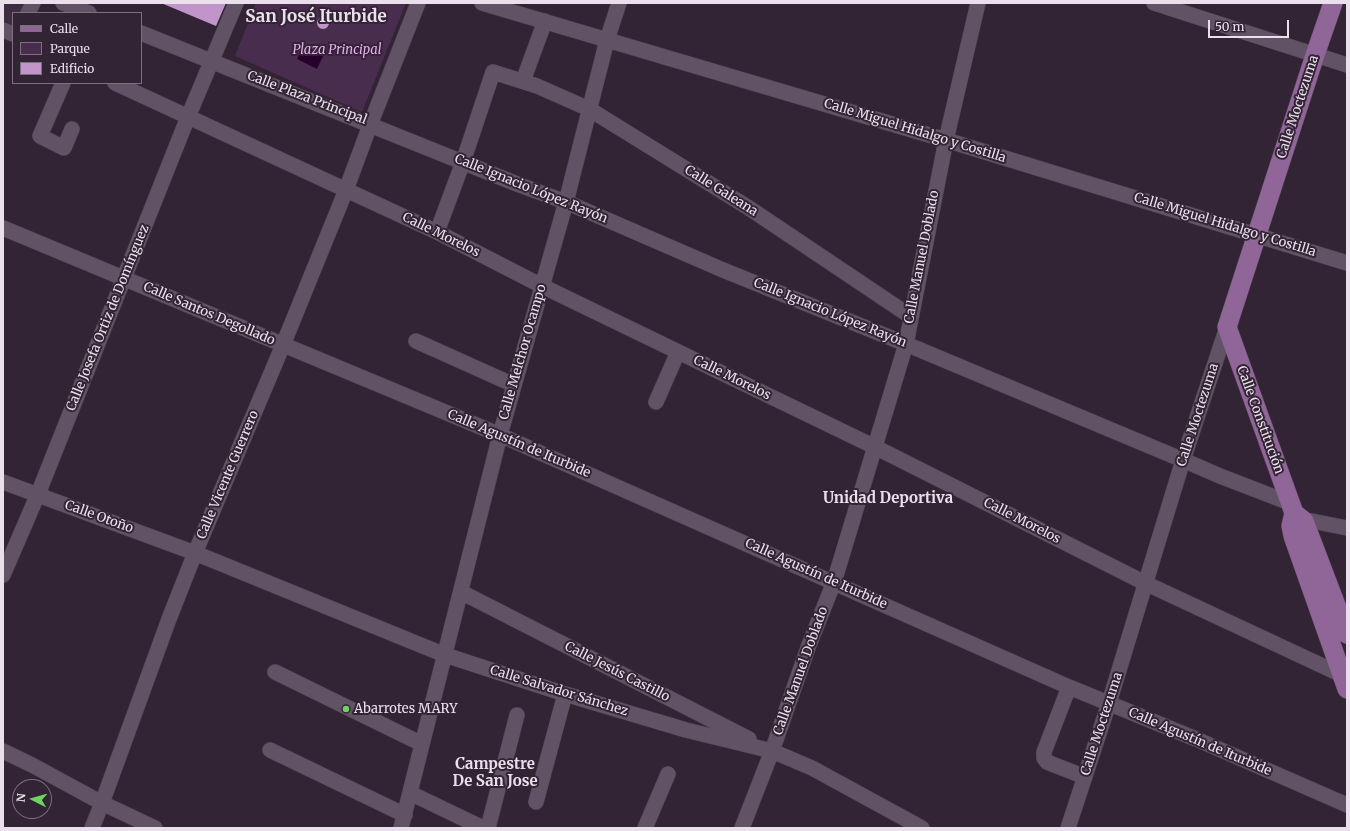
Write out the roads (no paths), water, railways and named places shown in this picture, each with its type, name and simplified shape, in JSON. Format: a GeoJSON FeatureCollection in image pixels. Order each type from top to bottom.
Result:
{"type":"FeatureCollection","features":[{"type":"Feature","properties":{"kind":"main road","name":"Calle Moctezuma"},"geometry":{"type":"LineString","coordinates":[[1227,327],[1333,3]]}},
{"type":"Feature","properties":{"kind":"main road","name":"Calle Constitución"},"geometry":{"type":"LineString","coordinates":[[1227,327],[1294,516],[1347,634]]}},
{"type":"Feature","properties":{"kind":"main road","name":"Calle Constitución"},"geometry":{"type":"LineString","coordinates":[[1294,516],[1293,536],[1345,680]]}},
{"type":"Feature","properties":{"kind":"street"},"geometry":{"type":"LineString","coordinates":[[28,12],[33,3]]}},
{"type":"Feature","properties":{"kind":"street"},"geometry":{"type":"LineString","coordinates":[[63,3],[86,12]]}},
{"type":"Feature","properties":{"kind":"street","name":"Calle Josefa Ortiz de Domínguez"},"geometry":{"type":"LineString","coordinates":[[3,575],[7,556],[38,494],[125,279],[188,117],[236,3]]}},
{"type":"Feature","properties":{"kind":"street","name":"Calle Plaza Principal"},"geometry":{"type":"LineString","coordinates":[[142,33],[370,125],[418,3]]}},
{"type":"Feature","properties":{"kind":"street","name":"Calle Melchor Ocampo"},"geometry":{"type":"LineString","coordinates":[[403,822],[500,435],[566,202],[607,40],[619,3]]}},
{"type":"Feature","properties":{"kind":"street","name":"Calle Manuel Doblado"},"geometry":{"type":"LineString","coordinates":[[742,828],[772,751],[809,645],[834,582],[906,344],[910,316],[946,140],[978,3]]}},
{"type":"Feature","properties":{"kind":"street"},"geometry":{"type":"LineString","coordinates":[[1154,3],[1347,65]]}},
{"type":"Feature","properties":{"kind":"street","name":"Calle Miguel Hidalgo y Costilla"},"geometry":{"type":"LineString","coordinates":[[486,4],[946,140],[1347,263]]}},
{"type":"Feature","properties":{"kind":"street"},"geometry":{"type":"LineString","coordinates":[[523,81],[545,21]]}},
{"type":"Feature","properties":{"kind":"street","name":"Calle Galeana"},"geometry":{"type":"LineString","coordinates":[[463,162],[493,72],[523,81],[589,109],[749,208],[910,316]]}},
{"type":"Feature","properties":{"kind":"street"},"geometry":{"type":"LineString","coordinates":[[63,84],[40,136],[64,148],[72,128]]}},
{"type":"Feature","properties":{"kind":"street","name":"Calle Morelos"},"geometry":{"type":"LineString","coordinates":[[117,84],[437,232],[542,286],[875,447],[1145,583],[1345,680]]}},
{"type":"Feature","properties":{"kind":"street","name":"Calle Ignacio López Rayón"},"geometry":{"type":"LineString","coordinates":[[370,125],[566,202],[723,270],[906,344],[1183,460],[1220,476],[1294,516],[1347,528]]}},
{"type":"Feature","properties":{"kind":"street","name":"Calle Vicente Guerrero"},"geometry":{"type":"LineString","coordinates":[[92,828],[195,553],[283,345],[346,190],[370,125]]}},
{"type":"Feature","properties":{"kind":"street"},"geometry":{"type":"LineString","coordinates":[[437,232],[463,162]]}},
{"type":"Feature","properties":{"kind":"street","name":"Calle Santos Degollado"},"geometry":{"type":"LineString","coordinates":[[3,228],[283,345]]}},
{"type":"Feature","properties":{"kind":"street","name":"Calle Moctezuma"},"geometry":{"type":"LineString","coordinates":[[1068,828],[1110,704],[1183,460],[1227,327]]}},
{"type":"Feature","properties":{"kind":"street"},"geometry":{"type":"LineString","coordinates":[[416,341],[514,386]]}},
{"type":"Feature","properties":{"kind":"street","name":"Calle Agustín de Iturbide"},"geometry":{"type":"LineString","coordinates":[[283,345],[500,435],[1068,687],[1196,739],[1347,806]]}},
{"type":"Feature","properties":{"kind":"street"},"geometry":{"type":"LineString","coordinates":[[656,402],[678,352]]}},
{"type":"Feature","properties":{"kind":"street","name":"Calle Otoño"},"geometry":{"type":"LineString","coordinates":[[3,482],[195,553]]}},
{"type":"Feature","properties":{"kind":"street","name":"Calle Salvador Sánchez"},"geometry":{"type":"LineString","coordinates":[[195,553],[445,655],[565,694],[686,730],[772,751],[812,768],[922,828]]}},
{"type":"Feature","properties":{"kind":"street","name":"Calle Jesús Castillo"},"geometry":{"type":"LineString","coordinates":[[461,592],[772,751]]}},
{"type":"Feature","properties":{"kind":"street"},"geometry":{"type":"LineString","coordinates":[[275,672],[422,744]]}},
{"type":"Feature","properties":{"kind":"street"},"geometry":{"type":"LineString","coordinates":[[1068,687],[1044,752],[1044,758],[1047,762],[1085,777]]}},
{"type":"Feature","properties":{"kind":"street"},"geometry":{"type":"LineString","coordinates":[[536,802],[565,694]]}},
{"type":"Feature","properties":{"kind":"street"},"geometry":{"type":"LineString","coordinates":[[488,828],[517,715]]}},
{"type":"Feature","properties":{"kind":"street"},"geometry":{"type":"LineString","coordinates":[[270,750],[403,822]]}},
{"type":"Feature","properties":{"kind":"street"},"geometry":{"type":"LineString","coordinates":[[3,751],[102,803],[155,828]]}},
{"type":"Feature","properties":{"kind":"street"},"geometry":{"type":"LineString","coordinates":[[645,828],[668,774]]}},
{"type":"Feature","properties":{"kind":"street"},"geometry":{"type":"LineString","coordinates":[[410,793],[483,828]]}},
{"type":"Feature","properties":{"kind":"place","name":"Abarrotes MARY"},"geometry":{"type":"Point","coordinates":[346,709]}},
{"type":"Feature","properties":{"kind":"district","name":"San José Iturbide"},"geometry":{"type":"Point","coordinates":[316,17]}},
{"type":"Feature","properties":{"kind":"district","name":"Unidad Deportiva"},"geometry":{"type":"Point","coordinates":[888,499]}},
{"type":"Feature","properties":{"kind":"district","name":"Campestre De San Jose"},"geometry":{"type":"Point","coordinates":[495,774]}},
{"type":"Feature","properties":{"kind":"park label","name":"Plaza Principal"},"geometry":{"type":"Point","coordinates":[337,50]}}]}
